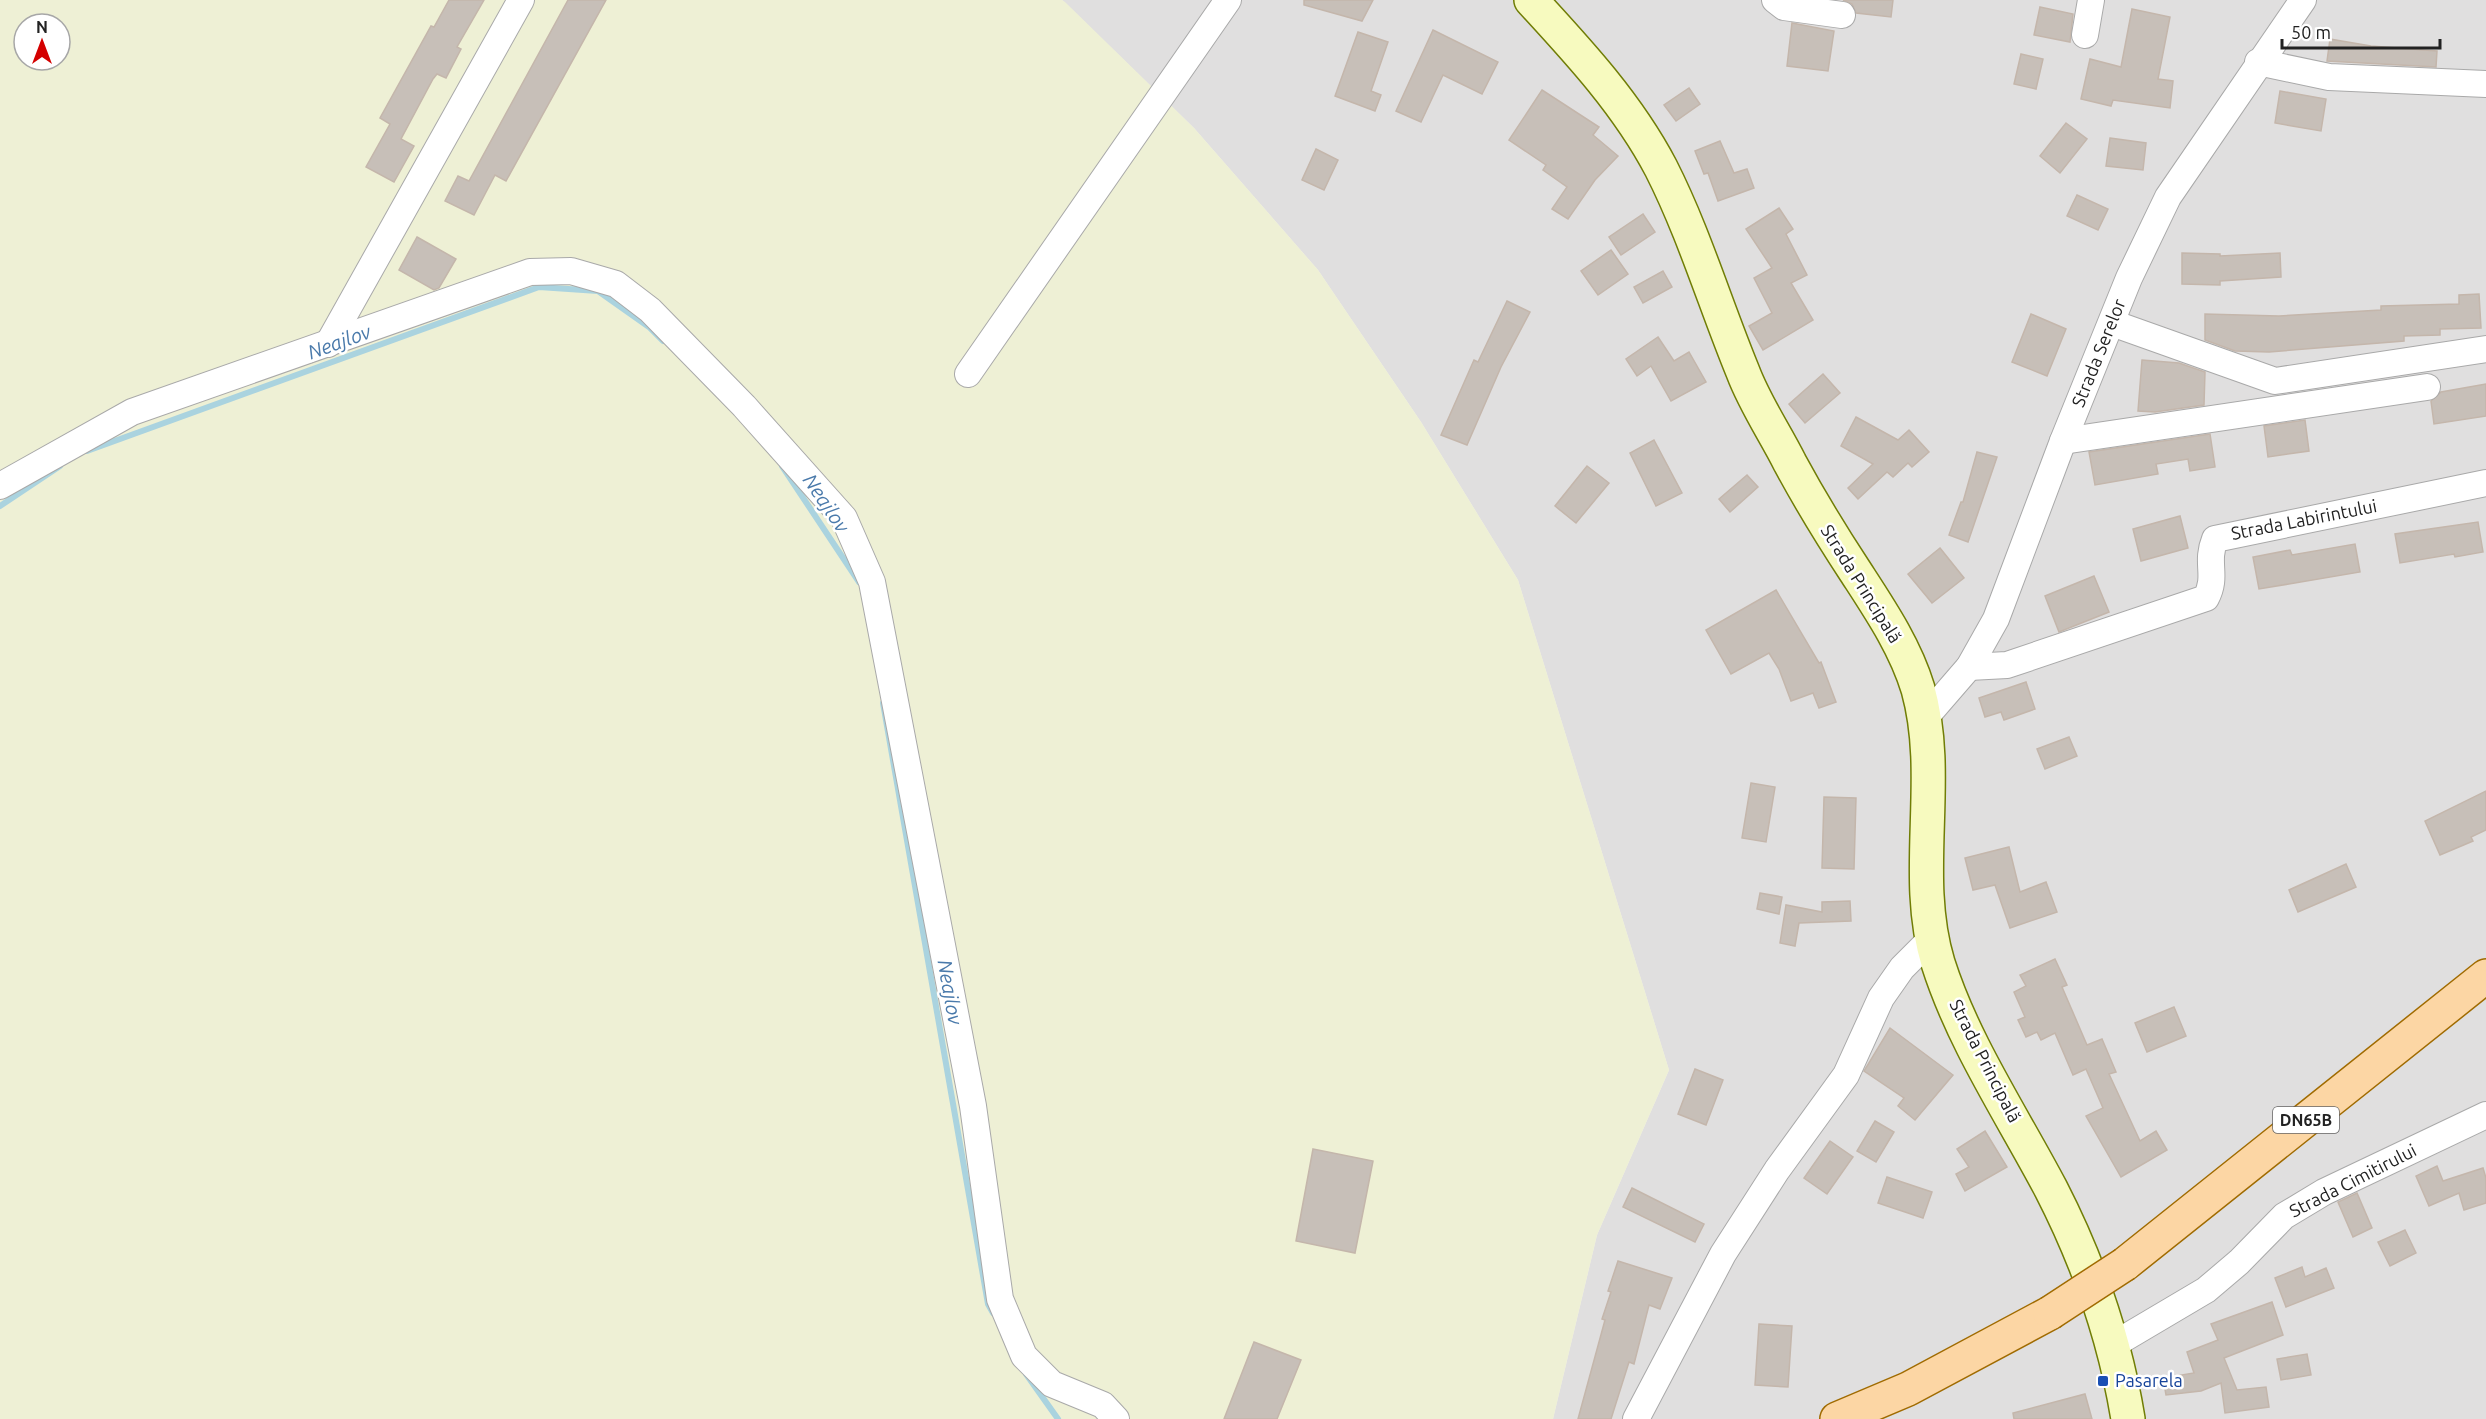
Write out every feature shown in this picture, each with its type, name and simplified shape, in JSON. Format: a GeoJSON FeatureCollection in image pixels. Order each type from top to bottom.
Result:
{"type":"FeatureCollection","features":[{"type":"Feature","properties":{"kind":"main road","name":"Strada Principală"},"geometry":{"type":"LineString","coordinates":[[1531,0],[1614,93],[1659,164],[1684,217],[1744,377],[1815,509],[1888,622],[1903,651],[1918,688],[1924,718],[1928,759],[1928,902],[1932,938],[1939,965],[1965,1027],[2053,1193],[2080,1250],[2113,1345],[2128,1419]]}},
{"type":"Feature","properties":{"kind":"main road","name":"DN65B"},"geometry":{"type":"LineString","coordinates":[[1837,1419],[1908,1389],[2050,1313],[2125,1264],[2486,976]]}},
{"type":"Feature","properties":{"kind":"street"},"geometry":{"type":"LineString","coordinates":[[328,345],[521,0]]}},
{"type":"Feature","properties":{"kind":"street"},"geometry":{"type":"LineString","coordinates":[[968,374],[1228,0]]}},
{"type":"Feature","properties":{"kind":"street"},"geometry":{"type":"LineString","coordinates":[[1775,0],[1784,7],[1842,15]]}},
{"type":"Feature","properties":{"kind":"street"},"geometry":{"type":"LineString","coordinates":[[2085,35],[2091,0]]}},
{"type":"Feature","properties":{"kind":"street","name":"Strada Serelor"},"geometry":{"type":"LineString","coordinates":[[1924,718],[1970,667],[1996,619],[2063,441],[2129,278],[2168,197],[2258,62],[2303,0]]}},
{"type":"Feature","properties":{"kind":"street"},"geometry":{"type":"LineString","coordinates":[[2258,62],[2329,77],[2486,84]]}},
{"type":"Feature","properties":{"kind":"street"},"geometry":{"type":"LineString","coordinates":[[0,486],[132,412],[328,345],[530,272],[572,271],[616,284],[650,310],[744,406],[844,518],[872,582],[973,1106],[1000,1299],[1024,1356],[1052,1384],[1103,1405],[1116,1419]]}},
{"type":"Feature","properties":{"kind":"street"},"geometry":{"type":"LineString","coordinates":[[2112,323],[2275,381],[2486,349]]}},
{"type":"Feature","properties":{"kind":"street"},"geometry":{"type":"LineString","coordinates":[[2063,441],[2427,387]]}},
{"type":"Feature","properties":{"kind":"street","name":"Strada Labirintului"},"geometry":{"type":"LineString","coordinates":[[1970,667],[2007,665],[2206,598],[2213,585],[2209,555],[2215,538],[2486,483]]}},
{"type":"Feature","properties":{"kind":"street"},"geometry":{"type":"LineString","coordinates":[[1636,1419],[1723,1254],[1777,1170],[1846,1075],[1881,998],[1902,968],[1932,938]]}},
{"type":"Feature","properties":{"kind":"street","name":"Strada Cimitirului"},"geometry":{"type":"LineString","coordinates":[[2113,1345],[2206,1290],[2239,1262],[2284,1216],[2324,1192],[2486,1115]]}},
{"type":"Feature","properties":{"kind":"shaded area"},"geometry":{"type":"Polygon","coordinates":[[[1062,0],[2486,0],[2486,1419],[1553,1419],[1597,1235],[1669,1070],[1518,580],[1421,422],[1318,270],[1194,128],[1062,0]]]}},
{"type":"Feature","properties":{"kind":"green space"},"geometry":{"type":"Polygon","coordinates":[[[0,0],[1062,0],[1065,2],[1194,128],[1318,270],[1421,422],[1518,580],[1669,1070],[1597,1235],[1553,1419],[0,1419],[0,0]]]}},
{"type":"Feature","properties":{"kind":"building"},"geometry":{"type":"Polygon","coordinates":[[[449,0],[484,0],[457,47],[461,49],[446,78],[437,74],[433,79],[401,139],[414,146],[394,182],[366,167],[390,124],[380,118],[431,26],[434,27],[449,0]]]}},
{"type":"Feature","properties":{"kind":"building"},"geometry":{"type":"Polygon","coordinates":[[[568,0],[606,0],[506,181],[495,175],[474,215],[445,201],[458,176],[469,181],[568,0]]]}},
{"type":"Feature","properties":{"kind":"building"},"geometry":{"type":"Polygon","coordinates":[[[1304,0],[1373,0],[1362,21],[1304,5],[1304,0]]]}},
{"type":"Feature","properties":{"kind":"building"},"geometry":{"type":"Polygon","coordinates":[[[1843,0],[1893,0],[1891,17],[1856,13],[1852,4],[1843,0]]]}},
{"type":"Feature","properties":{"kind":"building"},"geometry":{"type":"Polygon","coordinates":[[[2040,7],[2073,14],[2070,42],[2034,35],[2040,7]]]}},
{"type":"Feature","properties":{"kind":"building"},"geometry":{"type":"Polygon","coordinates":[[[2132,9],[2170,17],[2158,79],[2173,81],[2170,108],[2113,100],[2111,106],[2081,99],[2090,59],[2121,67],[2132,9]]]}},
{"type":"Feature","properties":{"kind":"building"},"geometry":{"type":"Polygon","coordinates":[[[1792,23],[1834,31],[1828,71],[1787,66],[1792,23]]]}},
{"type":"Feature","properties":{"kind":"building"},"geometry":{"type":"Polygon","coordinates":[[[1433,30],[1498,62],[1482,94],[1443,75],[1421,122],[1396,111],[1433,30]]]}},
{"type":"Feature","properties":{"kind":"building"},"geometry":{"type":"Polygon","coordinates":[[[1358,32],[1388,42],[1371,91],[1381,95],[1375,111],[1335,96],[1358,32]]]}},
{"type":"Feature","properties":{"kind":"building"},"geometry":{"type":"Polygon","coordinates":[[[2330,39],[2371,46],[2437,51],[2436,67],[2327,61],[2330,39]]]}},
{"type":"Feature","properties":{"kind":"building"},"geometry":{"type":"Polygon","coordinates":[[[2021,54],[2043,59],[2036,89],[2014,84],[2021,54]]]}},
{"type":"Feature","properties":{"kind":"building"},"geometry":{"type":"Polygon","coordinates":[[[1689,88],[1700,104],[1676,121],[1664,105],[1689,88]]]}},
{"type":"Feature","properties":{"kind":"building"},"geometry":{"type":"Polygon","coordinates":[[[1542,90],[1599,127],[1593,135],[1618,156],[1595,180],[1568,219],[1552,209],[1567,187],[1543,170],[1546,165],[1509,140],[1542,90]]]}},
{"type":"Feature","properties":{"kind":"building"},"geometry":{"type":"Polygon","coordinates":[[[2280,91],[2326,99],[2321,131],[2275,123],[2280,91]]]}},
{"type":"Feature","properties":{"kind":"building"},"geometry":{"type":"Polygon","coordinates":[[[2066,123],[2087,139],[2060,173],[2040,156],[2066,123]]]}},
{"type":"Feature","properties":{"kind":"building"},"geometry":{"type":"Polygon","coordinates":[[[2110,138],[2146,143],[2143,170],[2106,166],[2110,138]]]}},
{"type":"Feature","properties":{"kind":"building"},"geometry":{"type":"Polygon","coordinates":[[[1720,141],[1734,173],[1747,169],[1754,188],[1718,201],[1708,173],[1704,174],[1695,151],[1720,141]]]}},
{"type":"Feature","properties":{"kind":"building"},"geometry":{"type":"Polygon","coordinates":[[[1316,149],[1338,160],[1324,190],[1302,180],[1316,149]]]}},
{"type":"Feature","properties":{"kind":"building"},"geometry":{"type":"Polygon","coordinates":[[[2077,195],[2108,209],[2098,230],[2067,216],[2077,195]]]}},
{"type":"Feature","properties":{"kind":"building"},"geometry":{"type":"Polygon","coordinates":[[[1779,208],[1793,229],[1786,234],[1807,275],[1791,283],[1813,320],[1763,350],[1749,326],[1772,313],[1754,278],[1772,268],[1746,229],[1779,208]]]}},
{"type":"Feature","properties":{"kind":"building"},"geometry":{"type":"Polygon","coordinates":[[[1643,214],[1655,232],[1621,255],[1609,237],[1643,214]]]}},
{"type":"Feature","properties":{"kind":"building"},"geometry":{"type":"Polygon","coordinates":[[[417,237],[456,259],[439,288],[434,290],[399,270],[417,237]]]}},
{"type":"Feature","properties":{"kind":"building"},"geometry":{"type":"Polygon","coordinates":[[[1611,250],[1628,274],[1598,295],[1581,271],[1611,250]]]}},
{"type":"Feature","properties":{"kind":"building"},"geometry":{"type":"Polygon","coordinates":[[[2182,253],[2220,254],[2220,256],[2280,253],[2281,277],[2220,281],[2220,285],[2182,284],[2182,253]]]}},
{"type":"Feature","properties":{"kind":"building"},"geometry":{"type":"Polygon","coordinates":[[[1663,271],[1672,287],[1643,303],[1634,287],[1663,271]]]}},
{"type":"Feature","properties":{"kind":"building"},"geometry":{"type":"Polygon","coordinates":[[[2479,294],[2481,328],[2440,329],[2440,335],[2404,336],[2404,341],[2269,352],[2235,351],[2205,340],[2205,314],[2279,316],[2381,310],[2381,306],[2459,304],[2459,295],[2479,294]]]}},
{"type":"Feature","properties":{"kind":"building"},"geometry":{"type":"Polygon","coordinates":[[[1507,301],[1530,312],[1501,367],[1467,445],[1441,435],[1474,360],[1478,362],[1507,301]]]}},
{"type":"Feature","properties":{"kind":"building"},"geometry":{"type":"Polygon","coordinates":[[[2031,314],[2066,329],[2047,376],[2012,362],[2031,314]]]}},
{"type":"Feature","properties":{"kind":"building"},"geometry":{"type":"Polygon","coordinates":[[[1658,337],[1674,361],[1689,352],[1706,382],[1671,401],[1651,366],[1637,376],[1626,359],[1658,337]]]}},
{"type":"Feature","properties":{"kind":"building"},"geometry":{"type":"Polygon","coordinates":[[[2142,360],[2179,363],[2205,372],[2204,405],[2155,412],[2138,411],[2142,360]]]}},
{"type":"Feature","properties":{"kind":"building"},"geometry":{"type":"Polygon","coordinates":[[[1823,374],[1840,393],[1805,423],[1789,404],[1823,374]]]}},
{"type":"Feature","properties":{"kind":"building"},"geometry":{"type":"Polygon","coordinates":[[[2486,384],[2486,416],[2434,424],[2431,401],[2441,392],[2486,384]]]}},
{"type":"Feature","properties":{"kind":"building"},"geometry":{"type":"Polygon","coordinates":[[[1856,417],[1898,440],[1909,430],[1929,452],[1912,467],[1908,463],[1893,477],[1887,472],[1858,499],[1848,488],[1873,464],[1841,446],[1856,417]]]}},
{"type":"Feature","properties":{"kind":"building"},"geometry":{"type":"Polygon","coordinates":[[[2305,420],[2309,451],[2268,457],[2264,426],[2305,420]]]}},
{"type":"Feature","properties":{"kind":"building"},"geometry":{"type":"Polygon","coordinates":[[[2210,434],[2215,467],[2190,471],[2188,459],[2156,464],[2158,474],[2095,485],[2089,452],[2210,434]]]}},
{"type":"Feature","properties":{"kind":"building"},"geometry":{"type":"Polygon","coordinates":[[[1654,440],[1682,493],[1656,506],[1630,453],[1654,440]]]}},
{"type":"Feature","properties":{"kind":"building"},"geometry":{"type":"Polygon","coordinates":[[[1977,452],[1997,457],[1968,542],[1949,535],[1961,502],[1963,502],[1977,452]]]}},
{"type":"Feature","properties":{"kind":"building"},"geometry":{"type":"Polygon","coordinates":[[[1587,466],[1609,483],[1576,523],[1555,506],[1587,466]]]}},
{"type":"Feature","properties":{"kind":"building"},"geometry":{"type":"Polygon","coordinates":[[[1747,475],[1758,487],[1730,512],[1719,499],[1747,475]]]}},
{"type":"Feature","properties":{"kind":"building"},"geometry":{"type":"Polygon","coordinates":[[[2180,516],[2188,548],[2141,561],[2133,529],[2180,516]]]}},
{"type":"Feature","properties":{"kind":"building"},"geometry":{"type":"Polygon","coordinates":[[[2478,522],[2483,552],[2455,557],[2454,554],[2400,563],[2395,534],[2478,522]]]}},
{"type":"Feature","properties":{"kind":"building"},"geometry":{"type":"Polygon","coordinates":[[[2355,544],[2360,572],[2259,589],[2253,557],[2290,550],[2292,555],[2355,544]]]}},
{"type":"Feature","properties":{"kind":"building"},"geometry":{"type":"Polygon","coordinates":[[[1940,548],[1964,578],[1932,603],[1908,574],[1940,548]]]}},
{"type":"Feature","properties":{"kind":"building"},"geometry":{"type":"Polygon","coordinates":[[[2094,576],[2109,612],[2059,632],[2045,596],[2094,576]]]}},
{"type":"Feature","properties":{"kind":"building"},"geometry":{"type":"Polygon","coordinates":[[[1776,590],[1819,663],[1821,662],[1836,702],[1819,708],[1813,693],[1791,701],[1779,669],[1769,653],[1731,674],[1706,630],[1776,590]]]}},
{"type":"Feature","properties":{"kind":"building"},"geometry":{"type":"Polygon","coordinates":[[[2026,682],[2035,709],[2004,720],[2001,712],[1985,717],[1979,698],[2026,682]]]}},
{"type":"Feature","properties":{"kind":"building"},"geometry":{"type":"Polygon","coordinates":[[[2069,737],[2077,756],[2045,769],[2037,749],[2069,737]]]}},
{"type":"Feature","properties":{"kind":"building"},"geometry":{"type":"Polygon","coordinates":[[[1751,783],[1775,787],[1766,842],[1742,838],[1751,783]]]}},
{"type":"Feature","properties":{"kind":"building"},"geometry":{"type":"Polygon","coordinates":[[[2486,791],[2486,830],[2471,837],[2473,841],[2440,855],[2425,821],[2486,791]]]}},
{"type":"Feature","properties":{"kind":"building"},"geometry":{"type":"Polygon","coordinates":[[[1824,797],[1856,798],[1854,869],[1822,868],[1824,797]]]}},
{"type":"Feature","properties":{"kind":"building"},"geometry":{"type":"Polygon","coordinates":[[[2009,847],[2020,892],[2046,882],[2057,912],[2010,928],[1995,885],[1973,890],[1965,858],[2009,847]]]}},
{"type":"Feature","properties":{"kind":"building"},"geometry":{"type":"Polygon","coordinates":[[[2346,864],[2356,887],[2298,912],[2289,890],[2346,864]]]}},
{"type":"Feature","properties":{"kind":"building"},"geometry":{"type":"Polygon","coordinates":[[[1760,893],[1782,897],[1779,914],[1757,909],[1760,893]]]}},
{"type":"Feature","properties":{"kind":"building"},"geometry":{"type":"Polygon","coordinates":[[[1850,901],[1851,921],[1799,923],[1795,946],[1780,943],[1786,905],[1822,912],[1822,902],[1850,901]]]}},
{"type":"Feature","properties":{"kind":"building"},"geometry":{"type":"Polygon","coordinates":[[[2055,959],[2067,985],[2062,987],[2087,1045],[2102,1039],[2116,1072],[2109,1074],[2140,1141],[2156,1131],[2167,1150],[2121,1177],[2086,1116],[2103,1108],[2086,1069],[2073,1075],[2055,1033],[2041,1040],[2037,1032],[2026,1037],[2018,1020],[2025,1017],[2014,992],[2026,986],[2020,975],[2055,959]]]}},
{"type":"Feature","properties":{"kind":"building"},"geometry":{"type":"Polygon","coordinates":[[[2174,1007],[2186,1036],[2147,1052],[2135,1023],[2174,1007]]]}},
{"type":"Feature","properties":{"kind":"building"},"geometry":{"type":"Polygon","coordinates":[[[1890,1028],[1953,1075],[1915,1120],[1898,1106],[1904,1098],[1864,1071],[1890,1028]]]}},
{"type":"Feature","properties":{"kind":"building"},"geometry":{"type":"Polygon","coordinates":[[[1695,1069],[1723,1080],[1706,1125],[1678,1114],[1695,1069]]]}},
{"type":"Feature","properties":{"kind":"building"},"geometry":{"type":"Polygon","coordinates":[[[1875,1121],[1894,1132],[1876,1162],[1857,1151],[1875,1121]]]}},
{"type":"Feature","properties":{"kind":"building"},"geometry":{"type":"Polygon","coordinates":[[[1985,1131],[2007,1167],[1965,1191],[1956,1174],[1969,1167],[1957,1149],[1985,1131]]]}},
{"type":"Feature","properties":{"kind":"building"},"geometry":{"type":"Polygon","coordinates":[[[1830,1141],[1853,1157],[1827,1194],[1804,1178],[1830,1141]]]}},
{"type":"Feature","properties":{"kind":"building"},"geometry":{"type":"Polygon","coordinates":[[[1313,1149],[1373,1161],[1355,1253],[1296,1241],[1313,1149]]]}},
{"type":"Feature","properties":{"kind":"building"},"geometry":{"type":"Polygon","coordinates":[[[2437,1166],[2443,1181],[2483,1168],[2486,1178],[2486,1203],[2464,1210],[2459,1193],[2429,1206],[2416,1176],[2437,1166]]]}},
{"type":"Feature","properties":{"kind":"building"},"geometry":{"type":"Polygon","coordinates":[[[1887,1177],[1932,1192],[1923,1218],[1878,1203],[1887,1177]]]}},
{"type":"Feature","properties":{"kind":"building"},"geometry":{"type":"Polygon","coordinates":[[[1632,1188],[1704,1224],[1695,1242],[1623,1207],[1632,1188]]]}},
{"type":"Feature","properties":{"kind":"building"},"geometry":{"type":"Polygon","coordinates":[[[2357,1193],[2372,1228],[2353,1237],[2338,1202],[2357,1193]]]}},
{"type":"Feature","properties":{"kind":"building"},"geometry":{"type":"Polygon","coordinates":[[[2405,1230],[2416,1253],[2390,1266],[2378,1242],[2405,1230]]]}},
{"type":"Feature","properties":{"kind":"building"},"geometry":{"type":"Polygon","coordinates":[[[1618,1261],[1672,1278],[1660,1309],[1649,1305],[1634,1364],[1629,1362],[1611,1419],[1578,1419],[1605,1320],[1602,1319],[1611,1292],[1608,1291],[1618,1261]]]}},
{"type":"Feature","properties":{"kind":"building"},"geometry":{"type":"Polygon","coordinates":[[[2302,1267],[2305,1277],[2326,1268],[2334,1288],[2286,1307],[2275,1278],[2302,1267]]]}},
{"type":"Feature","properties":{"kind":"building"},"geometry":{"type":"Polygon","coordinates":[[[2272,1302],[2283,1335],[2224,1358],[2237,1390],[2266,1387],[2269,1407],[2225,1413],[2221,1383],[2201,1391],[2166,1395],[2163,1378],[2194,1373],[2187,1352],[2218,1340],[2211,1324],[2272,1302]]]}},
{"type":"Feature","properties":{"kind":"building"},"geometry":{"type":"Polygon","coordinates":[[[1759,1324],[1792,1326],[1788,1387],[1755,1385],[1759,1324]]]}},
{"type":"Feature","properties":{"kind":"building"},"geometry":{"type":"Polygon","coordinates":[[[1254,1342],[1301,1360],[1277,1419],[1224,1419],[1254,1342]]]}},
{"type":"Feature","properties":{"kind":"building"},"geometry":{"type":"Polygon","coordinates":[[[2307,1354],[2311,1375],[2281,1380],[2277,1359],[2307,1354]]]}},
{"type":"Feature","properties":{"kind":"building"},"geometry":{"type":"Polygon","coordinates":[[[2085,1394],[2092,1419],[2014,1419],[2013,1413],[2085,1394]]]}},
{"type":"Feature","properties":{"kind":"waterway","name":"Neajlov"},"geometry":{"type":"LineString","coordinates":[[87,451],[539,287],[598,291],[649,327],[663,341]]}},
{"type":"Feature","properties":{"kind":"waterway","name":"Neajlov"},"geometry":{"type":"LineString","coordinates":[[0,506],[60,466]]}},
{"type":"Feature","properties":{"kind":"waterway","name":"Neajlov"},"geometry":{"type":"LineString","coordinates":[[782,466],[859,582]]}},
{"type":"Feature","properties":{"kind":"waterway","name":"Neajlov"},"geometry":{"type":"LineString","coordinates":[[883,703],[988,1304],[993,1313]]}},
{"type":"Feature","properties":{"kind":"waterway","name":"Neajlov"},"geometry":{"type":"LineString","coordinates":[[1026,1374],[1058,1419]]}},
{"type":"Feature","properties":{"kind":"place","name":"Pasarela"},"geometry":{"type":"Point","coordinates":[2103,1381]}}]}
